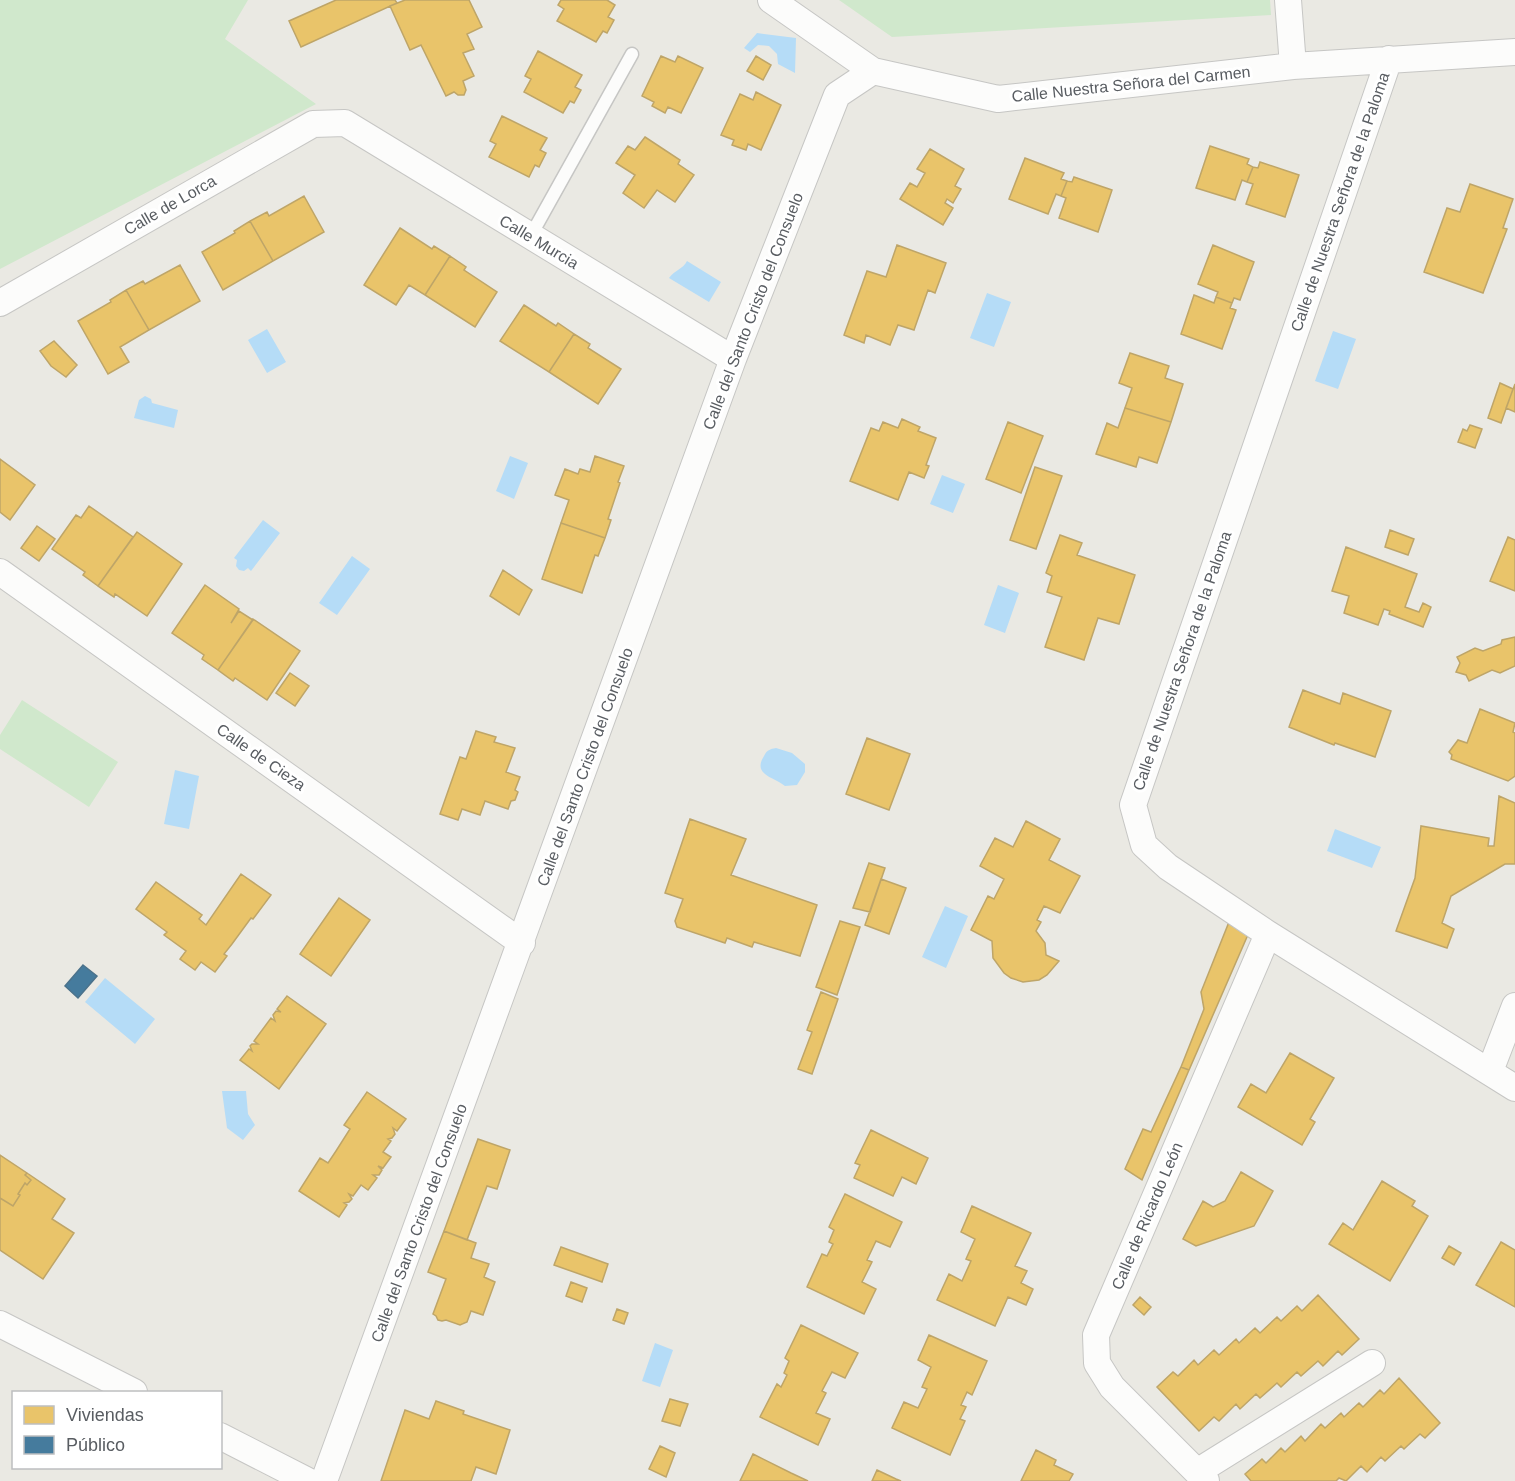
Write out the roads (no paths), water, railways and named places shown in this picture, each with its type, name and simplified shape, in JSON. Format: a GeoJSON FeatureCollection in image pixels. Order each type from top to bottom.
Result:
{"type":"FeatureCollection","features":[{"type":"Feature","properties":{"kind":"street","name":"Calle Nuestra Señora del Carmen"},"geometry":{"type":"LineString","coordinates":[[771,0],[873,71],[998,99],[1293,66],[1515,52]]}},
{"type":"Feature","properties":{"kind":"street"},"geometry":{"type":"LineString","coordinates":[[1288,0],[1293,66]]}},
{"type":"Feature","properties":{"kind":"street","name":"Calle de Nuestra Señora de la Paloma"},"geometry":{"type":"LineString","coordinates":[[1389,59],[1133,805],[1144,845],[1168,867],[1268,934],[1515,1088]]}},
{"type":"Feature","properties":{"kind":"street","name":"Calle del Santo Cristo del Consuelo"},"geometry":{"type":"LineString","coordinates":[[324,1481],[733,359],[837,95],[873,71]]}},
{"type":"Feature","properties":{"kind":"street","name":"Calle Murcia"},"geometry":{"type":"LineString","coordinates":[[345,123],[733,359]]}},
{"type":"Feature","properties":{"kind":"street","name":"Calle de Lorca"},"geometry":{"type":"LineString","coordinates":[[0,303],[313,124],[345,123]]}},
{"type":"Feature","properties":{"kind":"street","name":"Calle de Cieza"},"geometry":{"type":"LineString","coordinates":[[0,572],[522,943]]}},
{"type":"Feature","properties":{"kind":"street","name":"Calle de Ricardo León"},"geometry":{"type":"LineString","coordinates":[[1268,934],[1096,1335],[1097,1363],[1112,1387],[1201,1476],[1372,1363]]}},
{"type":"Feature","properties":{"kind":"street"},"geometry":{"type":"LineString","coordinates":[[1490,1071],[1515,1005]]}},
{"type":"Feature","properties":{"kind":"street"},"geometry":{"type":"LineString","coordinates":[[0,1324],[132,1391]]}},
{"type":"Feature","properties":{"kind":"street"},"geometry":{"type":"LineString","coordinates":[[222,1437],[308,1481]]}},
{"type":"Feature","properties":{"kind":"lane"},"geometry":{"type":"LineString","coordinates":[[530,237],[632,54]]}},
{"type":"Feature","properties":{"kind":"water"},"geometry":{"type":"Polygon","coordinates":[[[757,33],[796,38],[795,73],[778,64],[777,54],[769,46],[758,45],[750,52],[744,48],[757,33]]]}},
{"type":"Feature","properties":{"kind":"water"},"geometry":{"type":"Polygon","coordinates":[[[687,261],[721,282],[709,302],[669,278],[687,261]]]}},
{"type":"Feature","properties":{"kind":"water"},"geometry":{"type":"Polygon","coordinates":[[[987,293],[1011,302],[994,347],[970,338],[987,293]]]}},
{"type":"Feature","properties":{"kind":"water"},"geometry":{"type":"Polygon","coordinates":[[[267,329],[286,362],[267,373],[248,340],[267,329]]]}},
{"type":"Feature","properties":{"kind":"water"},"geometry":{"type":"Polygon","coordinates":[[[1333,331],[1356,339],[1338,389],[1315,381],[1333,331]]]}},
{"type":"Feature","properties":{"kind":"water"},"geometry":{"type":"Polygon","coordinates":[[[145,396],[151,399],[152,403],[178,410],[174,428],[134,418],[139,400],[145,396]]]}},
{"type":"Feature","properties":{"kind":"water"},"geometry":{"type":"Polygon","coordinates":[[[510,456],[528,463],[514,499],[496,491],[510,456]]]}},
{"type":"Feature","properties":{"kind":"water"},"geometry":{"type":"Polygon","coordinates":[[[942,475],[965,484],[953,513],[930,504],[942,475]]]}},
{"type":"Feature","properties":{"kind":"water"},"geometry":{"type":"Polygon","coordinates":[[[263,520],[280,533],[251,571],[248,568],[244,571],[239,570],[236,566],[237,560],[234,558],[263,520]]]}},
{"type":"Feature","properties":{"kind":"water"},"geometry":{"type":"Polygon","coordinates":[[[352,556],[370,569],[337,615],[319,603],[352,556]]]}},
{"type":"Feature","properties":{"kind":"water"},"geometry":{"type":"Polygon","coordinates":[[[998,585],[1019,593],[1005,633],[984,625],[998,585]]]}},
{"type":"Feature","properties":{"kind":"water"},"geometry":{"type":"Polygon","coordinates":[[[776,748],[792,753],[805,764],[805,772],[797,785],[785,786],[762,771],[761,762],[765,754],[776,748]]]}},
{"type":"Feature","properties":{"kind":"water"},"geometry":{"type":"Polygon","coordinates":[[[175,770],[199,776],[189,829],[164,824],[175,770]]]}},
{"type":"Feature","properties":{"kind":"water"},"geometry":{"type":"Polygon","coordinates":[[[1335,829],[1381,847],[1372,868],[1327,851],[1335,829]]]}},
{"type":"Feature","properties":{"kind":"water"},"geometry":{"type":"Polygon","coordinates":[[[945,906],[968,916],[946,968],[922,957],[945,906]]]}},
{"type":"Feature","properties":{"kind":"water"},"geometry":{"type":"Polygon","coordinates":[[[105,978],[155,1019],[135,1044],[85,1002],[105,978]]]}},
{"type":"Feature","properties":{"kind":"water"},"geometry":{"type":"Polygon","coordinates":[[[222,1091],[246,1091],[248,1114],[255,1125],[243,1140],[227,1128],[222,1091]]]}},
{"type":"Feature","properties":{"kind":"water"},"geometry":{"type":"Polygon","coordinates":[[[655,1343],[673,1350],[660,1387],[642,1381],[655,1343]]]}}]}
